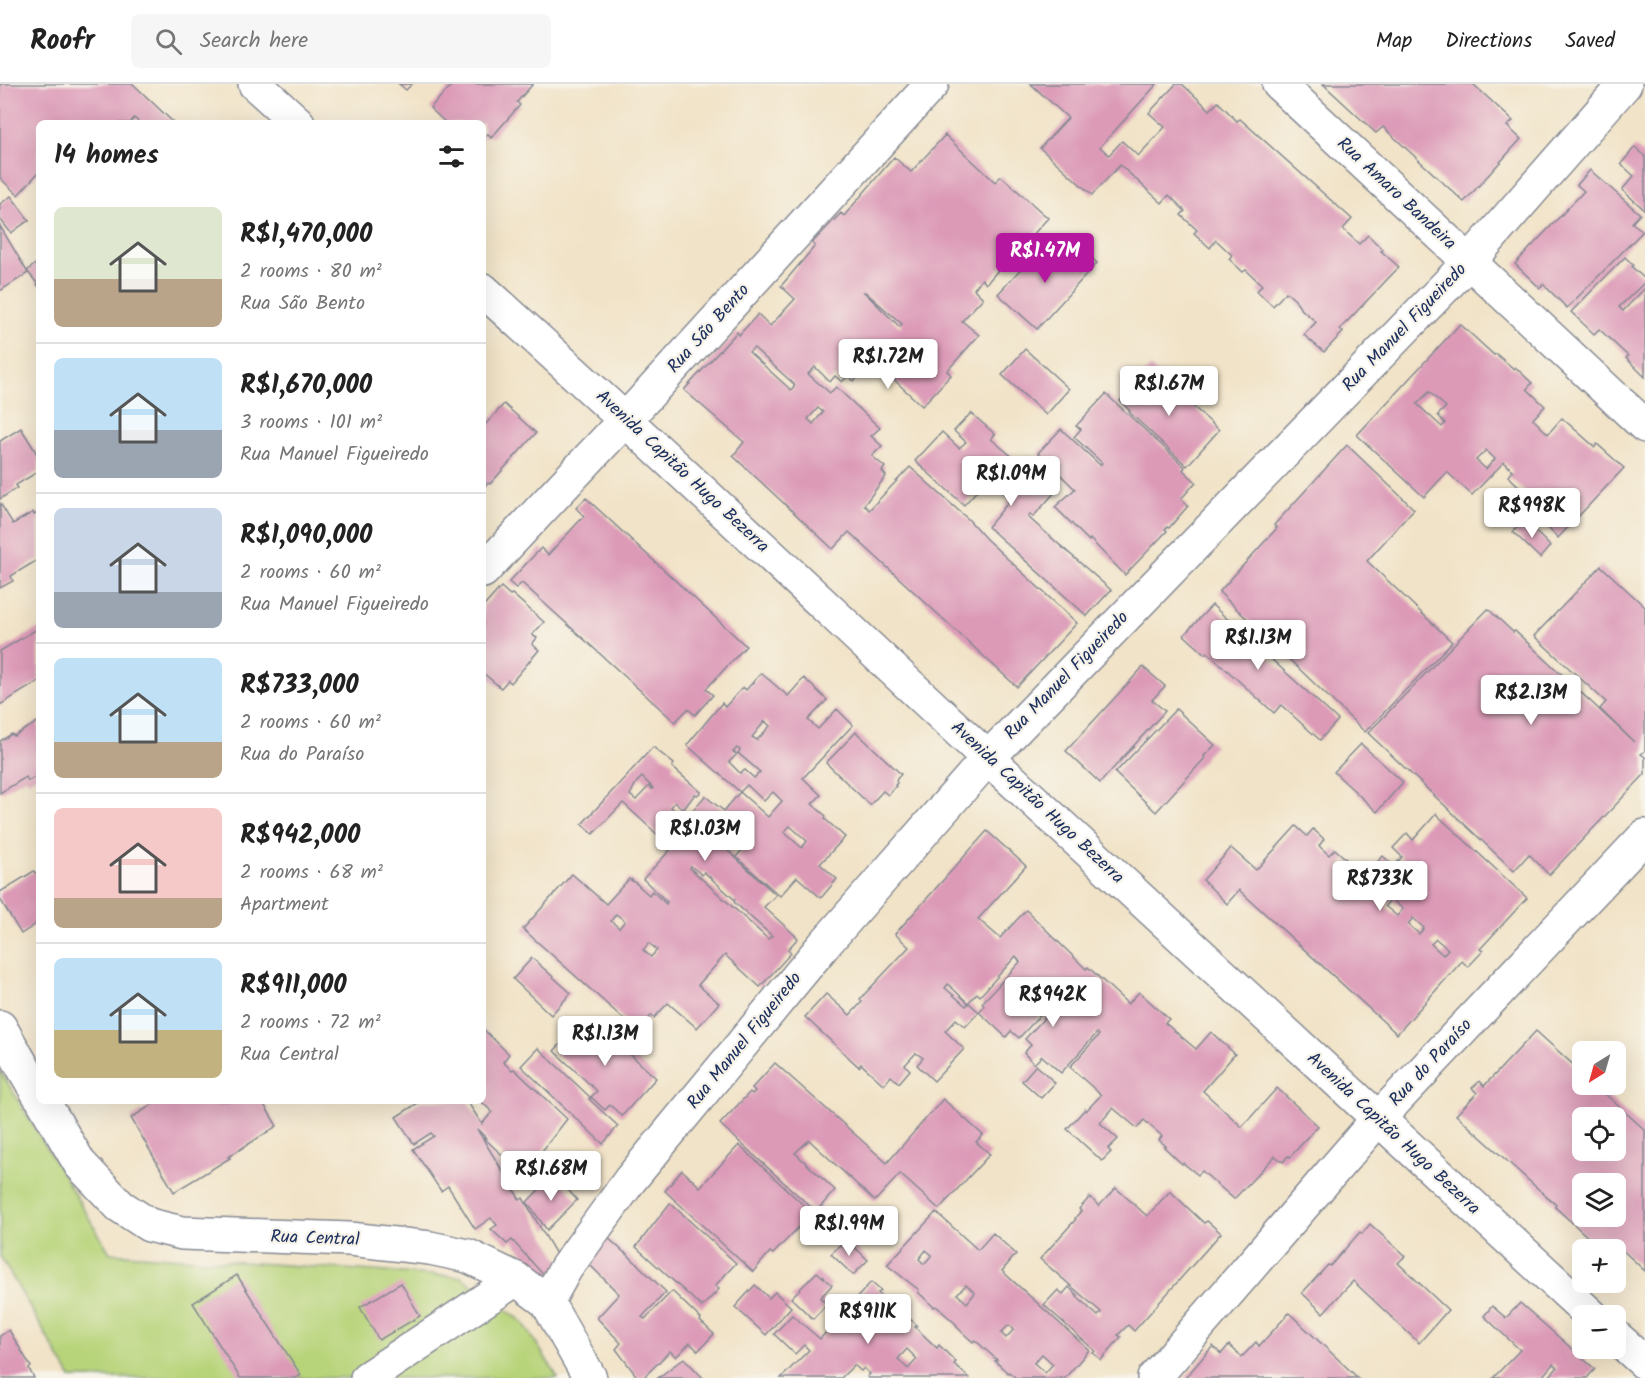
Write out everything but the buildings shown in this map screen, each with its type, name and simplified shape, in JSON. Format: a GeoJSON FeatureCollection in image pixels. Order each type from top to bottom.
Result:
{"type":"FeatureCollection","features":[{"type":"Feature","properties":{"kind":"street"},"geometry":{"type":"LineString","coordinates":[[255,84],[294,120]]}},
{"type":"Feature","properties":{"kind":"street","name":"Rua São Bento"},"geometry":{"type":"LineString","coordinates":[[486,568],[626,419],[932,84]]}},
{"type":"Feature","properties":{"kind":"street","name":"Rua Amaro Bandeira"},"geometry":{"type":"LineString","coordinates":[[1279,84],[1645,426]]}},
{"type":"Feature","properties":{"kind":"street","name":"Rua Manuel Figueiredo"},"geometry":{"type":"LineString","coordinates":[[547,1302],[566,1268],[630,1180],[823,946],[988,758],[1469,262],[1625,84]]}},
{"type":"Feature","properties":{"kind":"street","name":"Avenida Capitão Hugo Bezerra"},"geometry":{"type":"LineString","coordinates":[[486,293],[626,419],[1377,1120],[1580,1305]]}},
{"type":"Feature","properties":{"kind":"street","name":"Rua do Paraíso"},"geometry":{"type":"LineString","coordinates":[[1154,1378],[1377,1120],[1645,836]]}},
{"type":"Feature","properties":{"kind":"street"},"geometry":{"type":"LineString","coordinates":[[0,1027],[36,1090]]}},
{"type":"Feature","properties":{"kind":"street","name":"Rua Central"},"geometry":{"type":"LineString","coordinates":[[45,1104],[80,1164],[120,1206],[150,1225],[182,1233],[350,1239],[430,1248],[468,1256],[516,1280],[547,1302],[590,1378]]}},
{"type":"Feature","properties":{"kind":"street"},"geometry":{"type":"LineString","coordinates":[[367,1378],[516,1280]]}},
{"type":"Feature","properties":{"kind":"street"},"geometry":{"type":"LineString","coordinates":[[1626,1345],[1645,1363]]}},
{"type":"Feature","properties":{"kind":"green space"},"geometry":{"type":"Polygon","coordinates":[[[0,1070],[110,1253],[461,1277],[523,1322],[558,1378],[71,1378],[0,1256],[0,1070]]]}}]}
